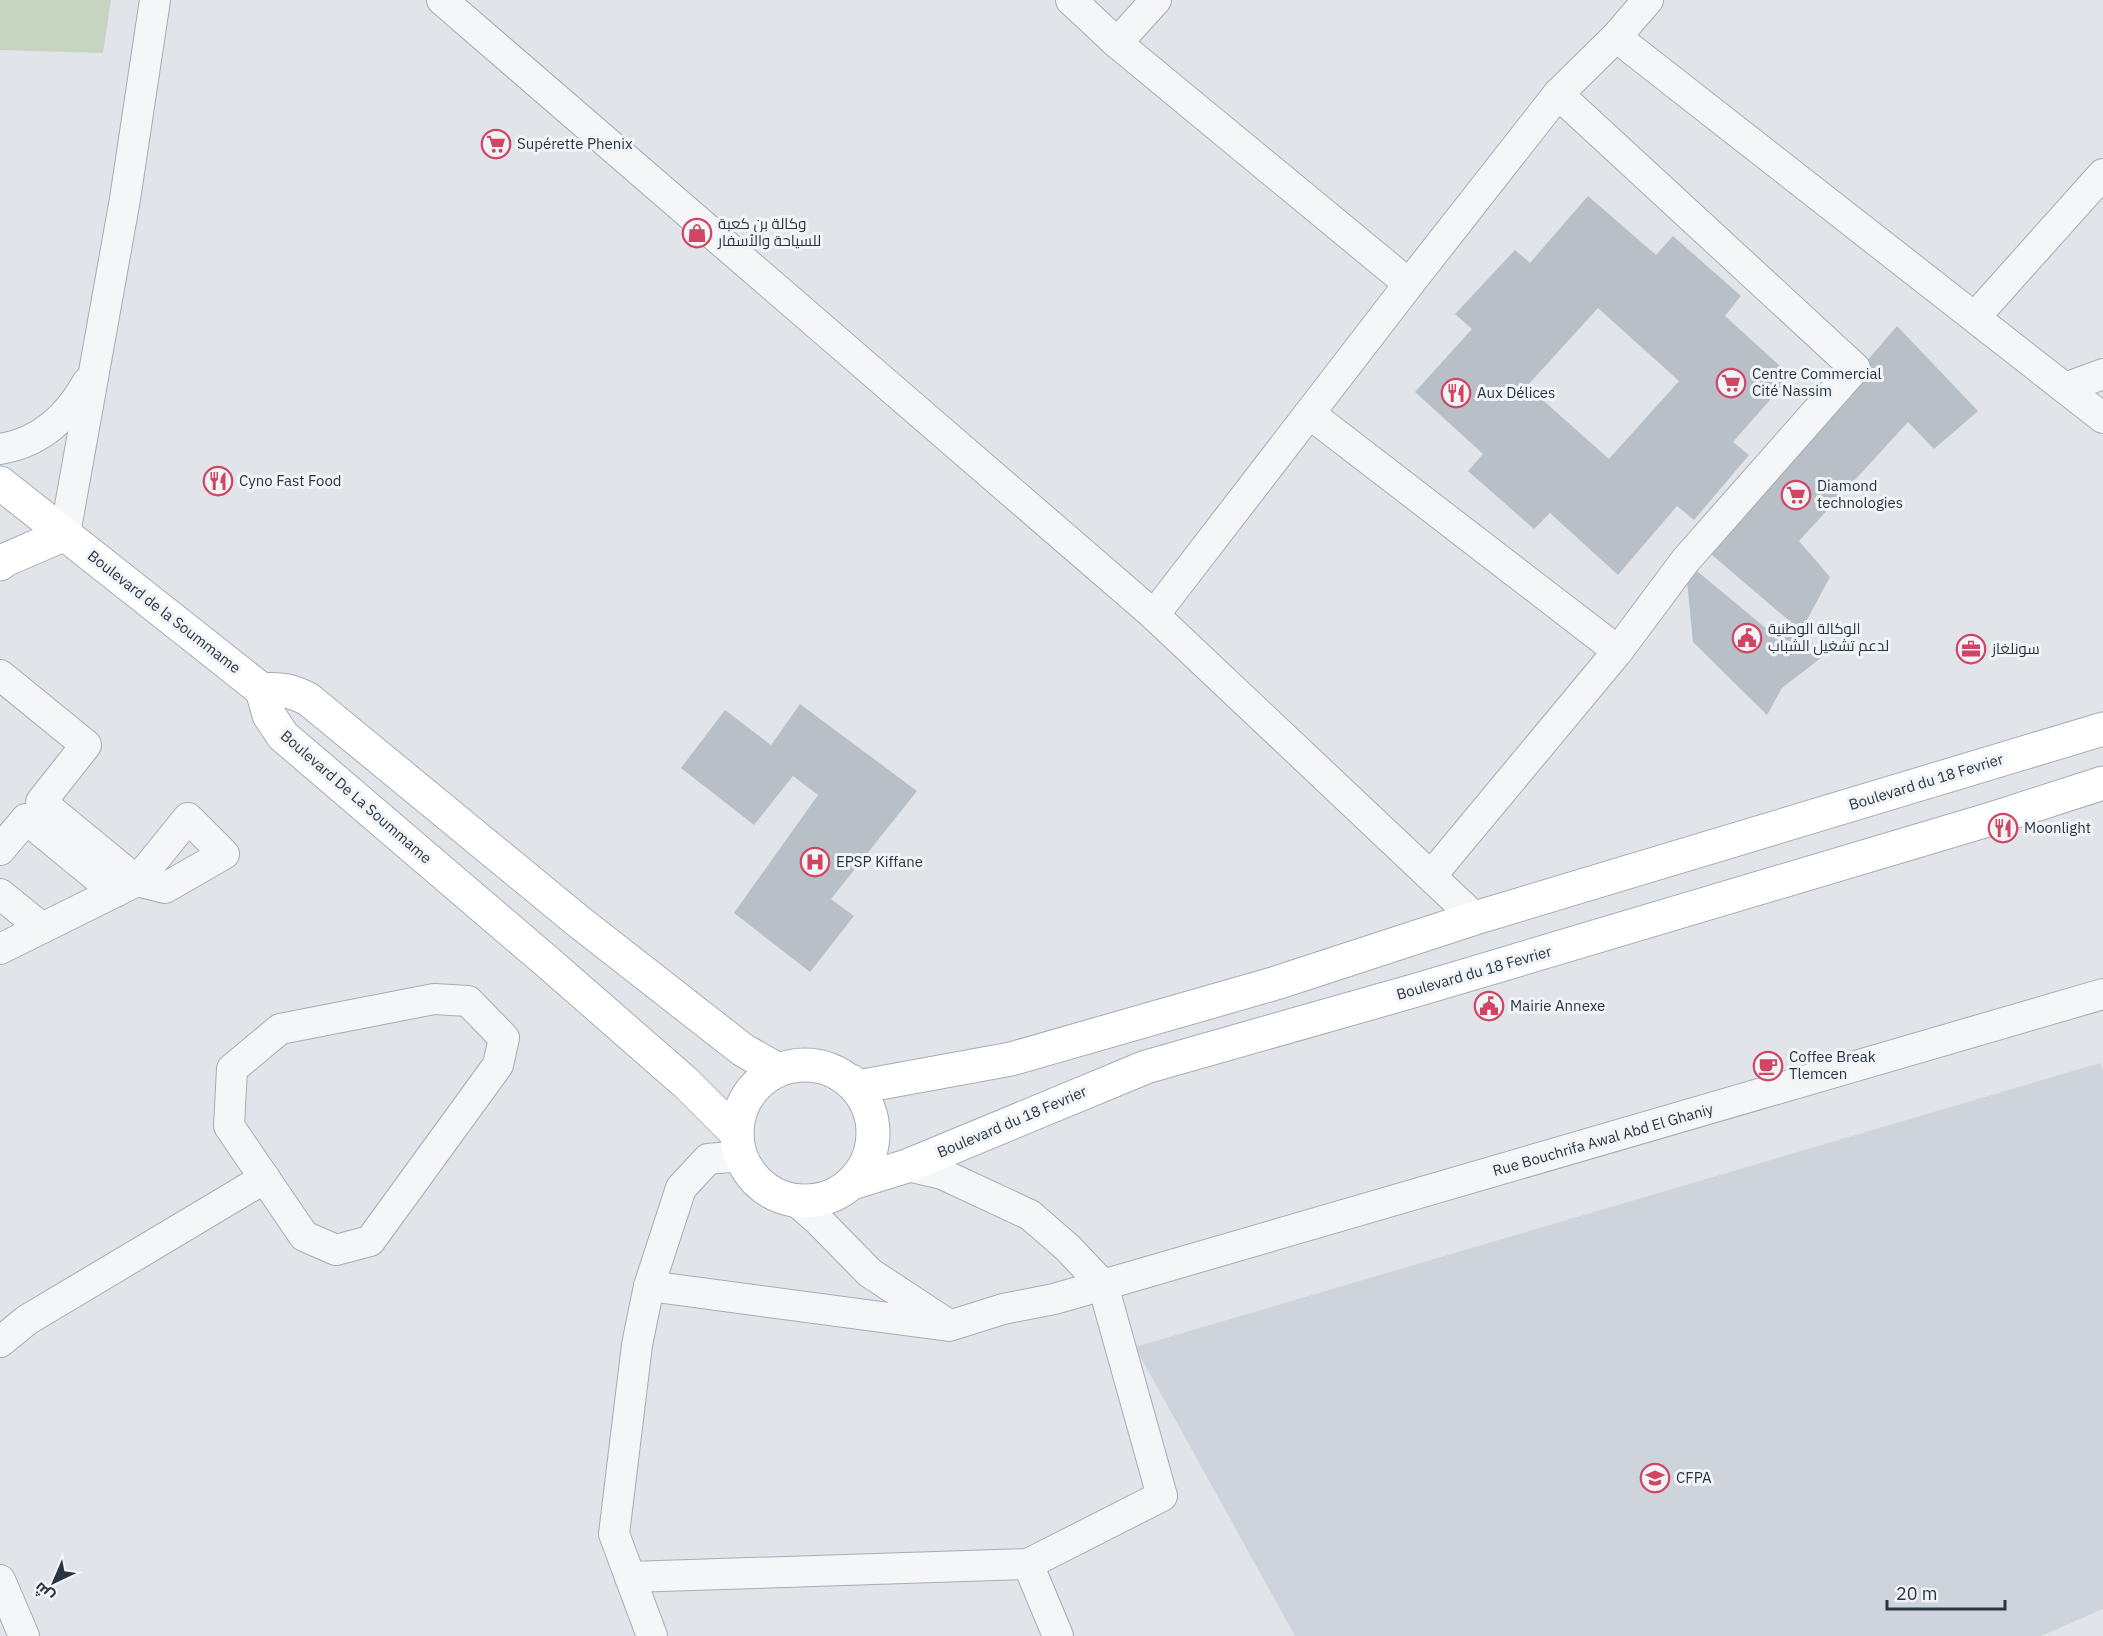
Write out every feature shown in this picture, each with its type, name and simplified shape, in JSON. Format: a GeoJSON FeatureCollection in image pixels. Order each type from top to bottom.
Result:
{"type":"FeatureCollection","features":[{"type":"Feature","properties":{"kind":"main road","name":"Boulevard de la Soummame"},"geometry":{"type":"LineString","coordinates":[[0,483],[262,690]]}},
{"type":"Feature","properties":{"kind":"main road"},"geometry":{"type":"LineString","coordinates":[[0,564],[65,534]]}},
{"type":"Feature","properties":{"kind":"main road"},"geometry":{"type":"LineString","coordinates":[[262,690],[277,688],[293,691],[308,699],[578,921],[743,1050],[778,1070]]}},
{"type":"Feature","properties":{"kind":"main road","name":"Boulevard De La Soummame"},"geometry":{"type":"LineString","coordinates":[[262,690],[269,715],[282,736],[553,966],[686,1083],[739,1144]]}},
{"type":"Feature","properties":{"kind":"main road","name":"Boulevard du 18 Fevrier"},"geometry":{"type":"LineString","coordinates":[[851,1081],[858,1087],[1011,1059],[1276,983],[1475,918],[2103,729]]}},
{"type":"Feature","properties":{"kind":"main road","name":"Boulevard du 18 Fevrier"},"geometry":{"type":"LineString","coordinates":[[852,1183],[907,1166],[1146,1066],[1432,986],[2103,783]]}},
{"type":"Feature","properties":{"kind":"main road"},"geometry":{"type":"LineString","coordinates":[[797,1065],[816,1065],[834,1071],[851,1081],[870,1110],[874,1129],[872,1148],[865,1167],[852,1183],[835,1194],[815,1201],[795,1200],[777,1195],[762,1185],[749,1172],[739,1144],[739,1113],[748,1095],[761,1080],[778,1070],[797,1065]]}},
{"type":"Feature","properties":{"kind":"street"},"geometry":{"type":"LineString","coordinates":[[65,534],[125,199],[155,0]]}},
{"type":"Feature","properties":{"kind":"street"},"geometry":{"type":"LineString","coordinates":[[442,0],[1154,615],[1475,918]]}},
{"type":"Feature","properties":{"kind":"street"},"geometry":{"type":"LineString","coordinates":[[1071,0],[1117,43],[1409,284]]}},
{"type":"Feature","properties":{"kind":"street"},"geometry":{"type":"LineString","coordinates":[[1117,43],[1156,0]]}},
{"type":"Feature","properties":{"kind":"street"},"geometry":{"type":"LineString","coordinates":[[1154,615],[1558,94],[1616,37],[1639,3]]}},
{"type":"Feature","properties":{"kind":"street"},"geometry":{"type":"LineString","coordinates":[[1616,37],[2103,418]]}},
{"type":"Feature","properties":{"kind":"street"},"geometry":{"type":"LineString","coordinates":[[1431,876],[1618,651],[1685,561],[1855,368],[1558,94]]}},
{"type":"Feature","properties":{"kind":"street"},"geometry":{"type":"LineString","coordinates":[[1975,317],[2103,174]]}},
{"type":"Feature","properties":{"kind":"street"},"geometry":{"type":"LineString","coordinates":[[0,449],[36,438],[56,423],[74,405],[87,384],[96,360]]}},
{"type":"Feature","properties":{"kind":"street"},"geometry":{"type":"LineString","coordinates":[[2065,388],[2103,374]]}},
{"type":"Feature","properties":{"kind":"street"},"geometry":{"type":"LineString","coordinates":[[1310,414],[1618,651]]}},
{"type":"Feature","properties":{"kind":"street"},"geometry":{"type":"LineString","coordinates":[[0,675],[86,745],[41,802],[126,886]]}},
{"type":"Feature","properties":{"kind":"street"},"geometry":{"type":"LineString","coordinates":[[0,850],[26,819],[126,886]]}},
{"type":"Feature","properties":{"kind":"street"},"geometry":{"type":"LineString","coordinates":[[0,949],[126,886]]}},
{"type":"Feature","properties":{"kind":"street"},"geometry":{"type":"LineString","coordinates":[[0,894],[42,928]]}},
{"type":"Feature","properties":{"kind":"street","name":"Rue Bouchrifa Awal Abd El Ghaniy"},"geometry":{"type":"LineString","coordinates":[[950,1326],[1003,1309],[1054,1299],[1103,1285],[2103,994]]}},
{"type":"Feature","properties":{"kind":"street"},"geometry":{"type":"LineString","coordinates":[[434,999],[468,1001],[504,1038],[498,1065],[370,1241],[336,1250],[304,1236],[265,1178],[229,1126],[232,1069],[280,1029],[434,999]]}},
{"type":"Feature","properties":{"kind":"street"},"geometry":{"type":"LineString","coordinates":[[652,1636],[614,1534],[637,1346],[650,1286],[681,1188],[708,1159],[739,1144]]}},
{"type":"Feature","properties":{"kind":"street"},"geometry":{"type":"LineString","coordinates":[[630,1578],[1028,1564],[1162,1496],[1103,1285],[1068,1248],[1030,1215],[942,1174],[907,1166]]}},
{"type":"Feature","properties":{"kind":"street"},"geometry":{"type":"LineString","coordinates":[[0,1342],[27,1320],[265,1178]]}},
{"type":"Feature","properties":{"kind":"street"},"geometry":{"type":"LineString","coordinates":[[795,1200],[870,1273],[950,1326]]}},
{"type":"Feature","properties":{"kind":"street"},"geometry":{"type":"LineString","coordinates":[[650,1286],[950,1326]]}},
{"type":"Feature","properties":{"kind":"street"},"geometry":{"type":"LineString","coordinates":[[1028,1564],[1058,1636]]}},
{"type":"Feature","properties":{"kind":"street"},"geometry":{"type":"LineString","coordinates":[[0,1580],[24,1636]]}},
{"type":"Feature","properties":{"kind":"shaded area","name":"CFPA"},"geometry":{"type":"Polygon","coordinates":[[[2100,1063],[2103,1071],[2103,1609],[2041,1636],[1295,1636],[1135,1347],[2100,1063]]]}},
{"type":"Feature","properties":{"kind":"green space"},"geometry":{"type":"Polygon","coordinates":[[[0,0],[111,0],[103,53],[0,50],[0,0]]]}},
{"type":"Feature","properties":{"kind":"building","name":"Centre Commercial Cité Nassim"},"geometry":{"type":"Polygon","coordinates":[[[1588,196],[1656,255],[1673,236],[1741,296],[1725,316],[1791,376],[1733,442],[1749,455],[1694,520],[1677,506],[1618,575],[1550,513],[1534,529],[1468,471],[1483,454],[1415,392],[1472,329],[1455,314],[1515,250],[1530,263],[1588,196]],[[1598,308],[1527,386],[1609,459],[1679,381],[1598,308]]]}},
{"type":"Feature","properties":{"kind":"building","name":"Diamond technologies"},"geometry":{"type":"Polygon","coordinates":[[[1897,326],[1978,411],[1934,449],[1908,422],[1799,541],[1830,577],[1801,631],[1705,549],[1897,326]]]}},
{"type":"Feature","properties":{"kind":"building","name":"الوكالة الوطنية لدعم تشغيل الشباب"},"geometry":{"type":"Polygon","coordinates":[[[1685,561],[1774,635],[1789,634],[1830,651],[1782,688],[1767,715],[1693,642],[1685,561]]]}},
{"type":"Feature","properties":{"kind":"building","name":"EPSP Kiffane"},"geometry":{"type":"Polygon","coordinates":[[[800,704],[917,791],[831,899],[854,916],[810,972],[734,913],[818,795],[793,776],[754,825],[681,768],[725,710],[771,745],[800,704]]]}},
{"type":"Feature","properties":{"kind":"place","name":"Supérette Phenix"},"geometry":{"type":"Point","coordinates":[496,144]}},
{"type":"Feature","properties":{"kind":"place","name":"وكالة بن كعبة للسياحة والأسفار"},"geometry":{"type":"Point","coordinates":[697,233]}},
{"type":"Feature","properties":{"kind":"place","name":"Centre Commercial Cité Nassim"},"geometry":{"type":"Point","coordinates":[1731,383]}},
{"type":"Feature","properties":{"kind":"place","name":"Aux Délices"},"geometry":{"type":"Point","coordinates":[1456,393]}},
{"type":"Feature","properties":{"kind":"place","name":"Cyno Fast Food"},"geometry":{"type":"Point","coordinates":[218,481]}},
{"type":"Feature","properties":{"kind":"place","name":"Diamond technologies"},"geometry":{"type":"Point","coordinates":[1796,495]}},
{"type":"Feature","properties":{"kind":"place","name":"الوكالة الوطنية لدعم تشغيل الشباب"},"geometry":{"type":"Point","coordinates":[1747,638]}},
{"type":"Feature","properties":{"kind":"place","name":"سونلغاز"},"geometry":{"type":"Point","coordinates":[1971,649]}},
{"type":"Feature","properties":{"kind":"place","name":"Moonlight"},"geometry":{"type":"Point","coordinates":[2003,828]}},
{"type":"Feature","properties":{"kind":"place","name":"EPSP Kiffane"},"geometry":{"type":"Point","coordinates":[815,862]}},
{"type":"Feature","properties":{"kind":"place","name":"Mairie Annexe"},"geometry":{"type":"Point","coordinates":[1489,1006]}},
{"type":"Feature","properties":{"kind":"place","name":"Coffee Break Tlemcen"},"geometry":{"type":"Point","coordinates":[1768,1066]}},
{"type":"Feature","properties":{"kind":"place","name":"CFPA"},"geometry":{"type":"Point","coordinates":[1655,1478]}}]}
